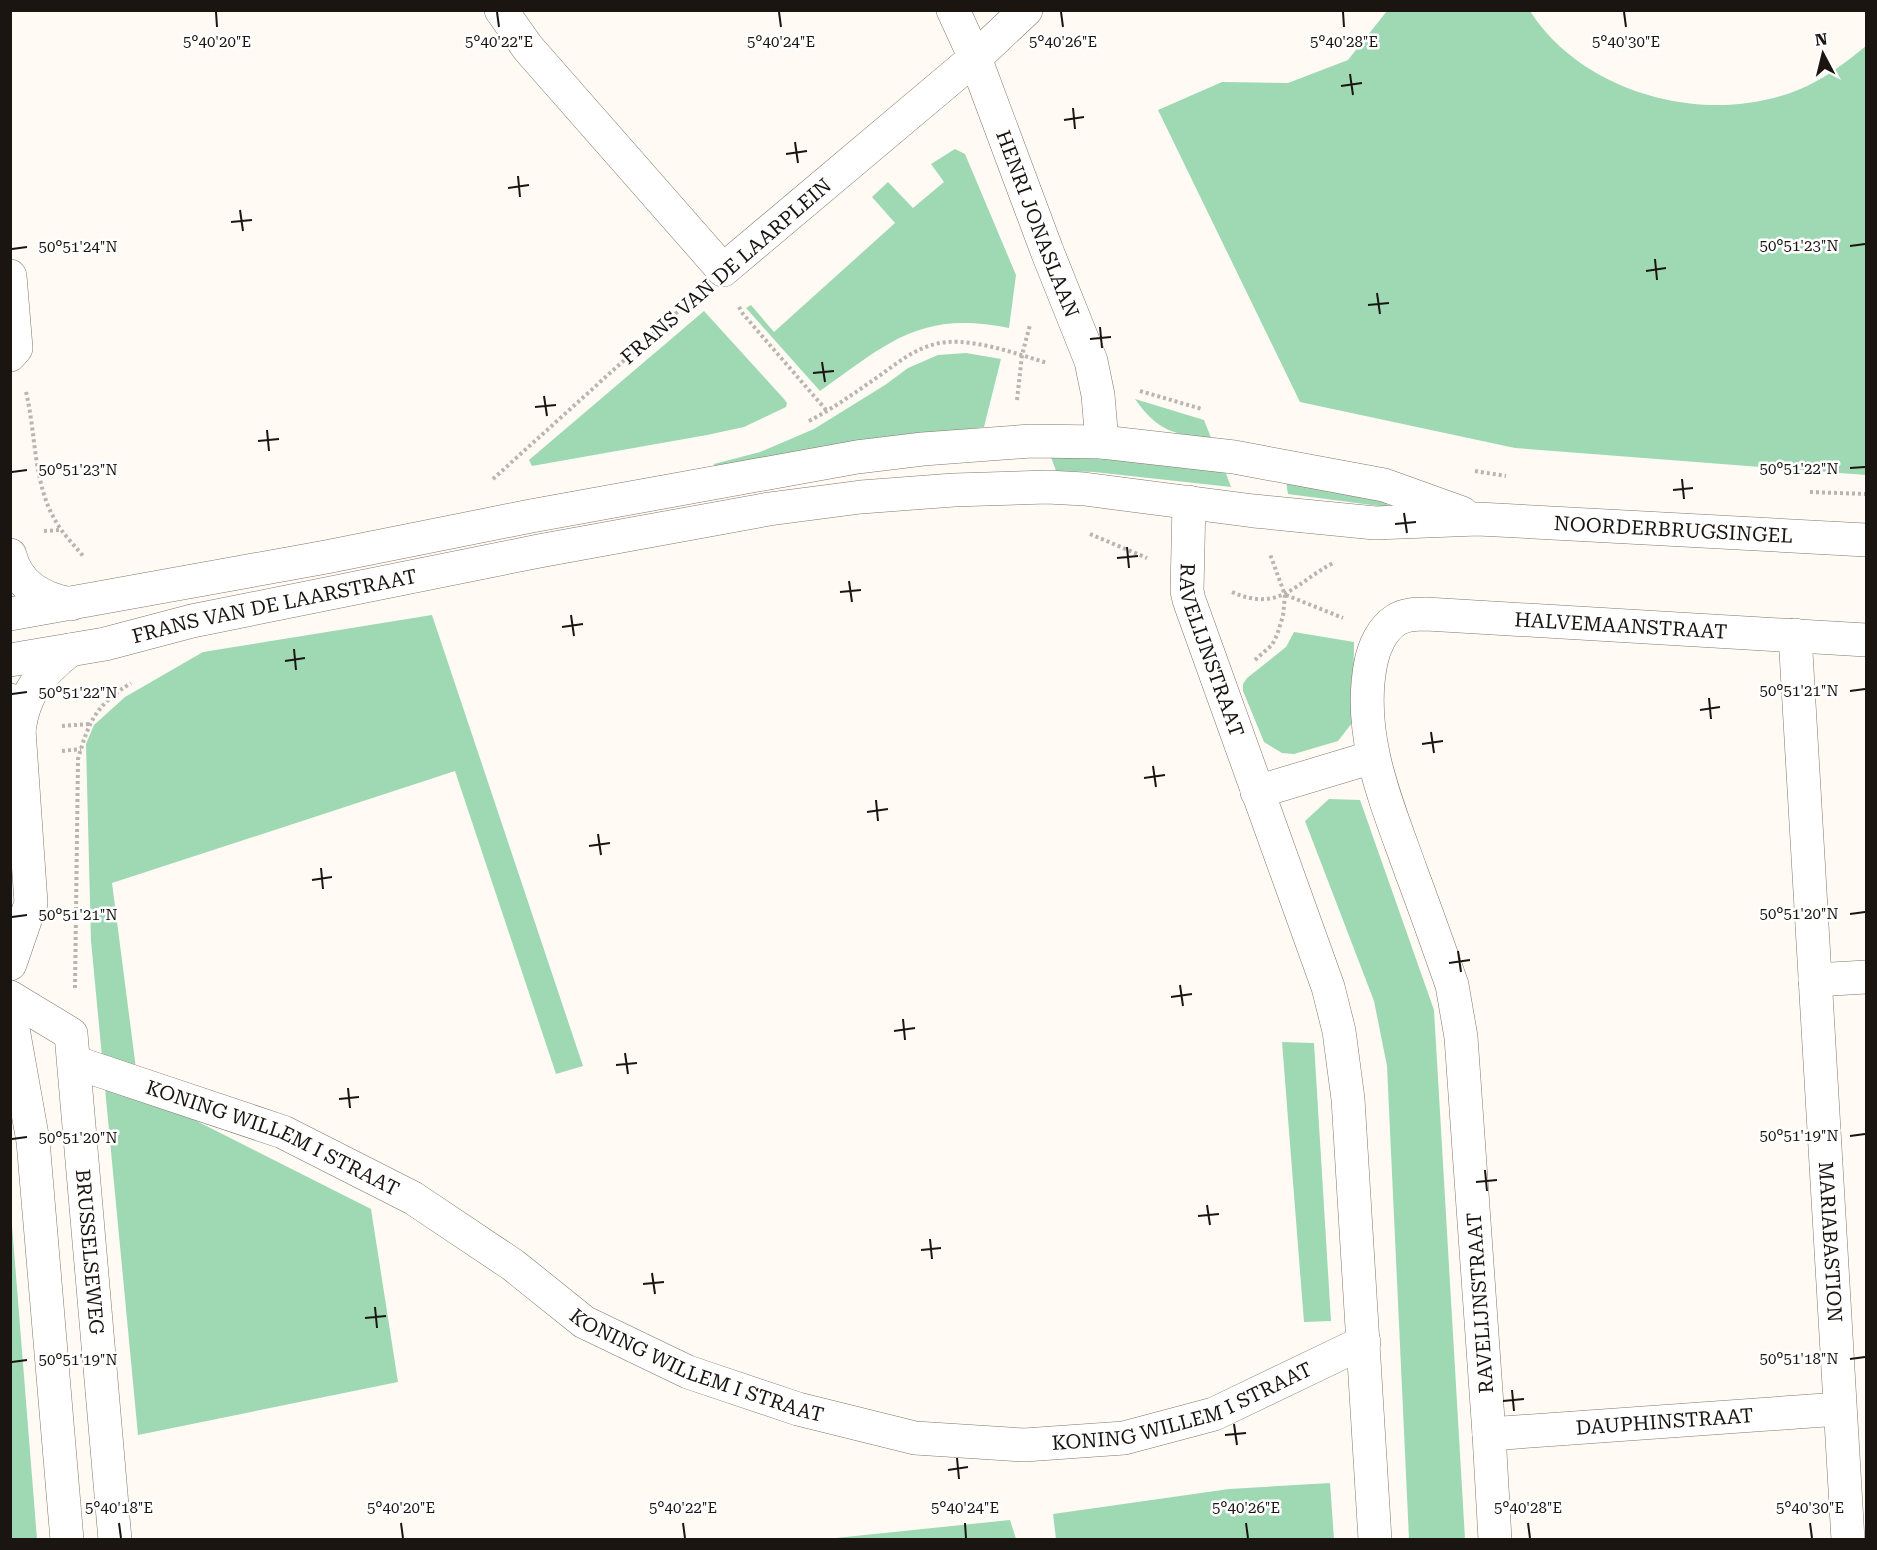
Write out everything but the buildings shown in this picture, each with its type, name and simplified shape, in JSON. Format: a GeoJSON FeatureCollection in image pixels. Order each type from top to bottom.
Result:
{"type":"FeatureCollection","features":[{"type":"Feature","properties":{"kind":"street"},"geometry":{"type":"LineString","coordinates":[[501,10],[528,48],[723,270]]}},
{"type":"Feature","properties":{"kind":"street","name":"HENRI JONASLAAN"},"geometry":{"type":"LineString","coordinates":[[953,10],[975,58],[1091,361],[1102,442]]}},
{"type":"Feature","properties":{"kind":"street","name":"FRANS VAN DE LAARPLEIN"},"geometry":{"type":"LineString","coordinates":[[723,270],[975,58],[1026,10]]}},
{"type":"Feature","properties":{"kind":"street"},"geometry":{"type":"LineString","coordinates":[[10,276],[13,352]]}},
{"type":"Feature","properties":{"kind":"street"},"geometry":{"type":"LineString","coordinates":[[1031,441],[1102,442]]}},
{"type":"Feature","properties":{"kind":"street","name":"FRANS VAN DE LAARSTRAAT"},"geometry":{"type":"LineString","coordinates":[[10,614],[858,457],[923,449],[1031,441]]}},
{"type":"Feature","properties":{"kind":"street","name":"NOORDERBRUGSINGEL"},"geometry":{"type":"LineString","coordinates":[[1102,442],[1234,457],[1384,485],[1478,519]]}},
{"type":"Feature","properties":{"kind":"street"},"geometry":{"type":"LineString","coordinates":[[1047,487],[1095,490],[1189,502]]}},
{"type":"Feature","properties":{"kind":"street","name":"FRANS VAN DE LAARSTRAAT"},"geometry":{"type":"LineString","coordinates":[[10,660],[105,644],[192,621],[539,551],[770,509],[861,497],[1047,487]]}},
{"type":"Feature","properties":{"kind":"street","name":"NOORDERBRUGSINGEL"},"geometry":{"type":"LineString","coordinates":[[1189,502],[1375,523],[1478,519],[1866,540]]}},
{"type":"Feature","properties":{"kind":"street","name":"RAVELIJNSTRAAT"},"geometry":{"type":"LineString","coordinates":[[1189,502],[1187,574],[1189,600],[1328,987],[1339,1030],[1348,1099],[1375,1539]]}},
{"type":"Feature","properties":{"kind":"street"},"geometry":{"type":"LineString","coordinates":[[10,555],[13,565],[28,586],[54,601],[71,604]]}},
{"type":"Feature","properties":{"kind":"street","name":"HALVEMAANSTRAAT"},"geometry":{"type":"LineString","coordinates":[[1382,634],[1396,620],[1411,615],[1426,614],[1866,640]]}},
{"type":"Feature","properties":{"kind":"street","name":"RAVELIJNSTRAAT"},"geometry":{"type":"LineString","coordinates":[[1382,634],[1373,654],[1367,696],[1372,757],[1452,985],[1458,1009],[1495,1539]]}},
{"type":"Feature","properties":{"kind":"street","name":"MARIABASTION"},"geometry":{"type":"LineString","coordinates":[[1795,635],[1848,1539]]}},
{"type":"Feature","properties":{"kind":"street"},"geometry":{"type":"LineString","coordinates":[[10,964],[21,903],[15,715],[22,709],[34,685],[44,672],[70,650]]}},
{"type":"Feature","properties":{"kind":"street"},"geometry":{"type":"LineString","coordinates":[[1257,792],[1372,757]]}},
{"type":"Feature","properties":{"kind":"street"},"geometry":{"type":"LineString","coordinates":[[1815,980],[1866,977]]}},
{"type":"Feature","properties":{"kind":"street"},"geometry":{"type":"LineString","coordinates":[[10,997],[72,1048]]}},
{"type":"Feature","properties":{"kind":"street"},"geometry":{"type":"LineString","coordinates":[[10,1012],[33,1141],[67,1539]]}},
{"type":"Feature","properties":{"kind":"street","name":"KONING WILLEM I STRAAT"},"geometry":{"type":"LineString","coordinates":[[72,1048],[283,1132],[413,1198],[513,1265],[584,1322],[688,1372],[798,1409],[915,1438],[1024,1445],[1124,1438],[1214,1414],[1364,1342]]}},
{"type":"Feature","properties":{"kind":"street","name":"BRUSSELSEWEG"},"geometry":{"type":"LineString","coordinates":[[72,1048],[115,1539]]}},
{"type":"Feature","properties":{"kind":"street","name":"DAUPHINSTRAAT"},"geometry":{"type":"LineString","coordinates":[[1489,1434],[1839,1409]]}},
{"type":"Feature","properties":{"kind":"path"},"geometry":{"type":"LineString","coordinates":[[723,270],[742,314],[828,411]]}},
{"type":"Feature","properties":{"kind":"path","name":"FRANS VAN DE LAARPLEIN"},"geometry":{"type":"LineString","coordinates":[[493,487],[492,480],[723,270]]}},
{"type":"Feature","properties":{"kind":"path"},"geometry":{"type":"LineString","coordinates":[[1030,321],[1017,399],[1031,441]]}},
{"type":"Feature","properties":{"kind":"path"},"geometry":{"type":"LineString","coordinates":[[801,426],[828,411],[912,353],[938,343],[971,343],[1023,355],[1206,410]]}},
{"type":"Feature","properties":{"kind":"path"},"geometry":{"type":"LineString","coordinates":[[13,352],[27,397],[40,479],[49,508],[55,521],[84,557]]}},
{"type":"Feature","properties":{"kind":"path"},"geometry":{"type":"LineString","coordinates":[[1472,470],[1517,476]]}},
{"type":"Feature","properties":{"kind":"path"},"geometry":{"type":"LineString","coordinates":[[1047,487],[1058,521],[1241,596],[1257,599],[1285,595],[1341,559]]}},
{"type":"Feature","properties":{"kind":"path"},"geometry":{"type":"LineString","coordinates":[[1800,491],[1866,494]]}},
{"type":"Feature","properties":{"kind":"path"},"geometry":{"type":"LineString","coordinates":[[1285,595],[1382,634]]}},
{"type":"Feature","properties":{"kind":"path"},"geometry":{"type":"LineString","coordinates":[[1217,680],[1246,665],[1272,645],[1280,626],[1285,595]]}},
{"type":"Feature","properties":{"kind":"path"},"geometry":{"type":"LineString","coordinates":[[72,1048],[78,759],[89,724],[111,696],[139,678]]}},
{"type":"Feature","properties":{"kind":"green space"},"geometry":{"type":"Polygon","coordinates":[[[1387,11],[1530,11],[1553,40],[1581,64],[1614,82],[1650,96],[1687,103],[1725,105],[1763,101],[1798,90],[1842,65],[1866,46],[1866,475],[1515,448],[1300,402],[1158,110],[1222,82],[1288,83],[1348,60],[1387,11]]]}},
{"type":"Feature","properties":{"kind":"green space"},"geometry":{"type":"Polygon","coordinates":[[[955,149],[965,154],[1016,275],[1009,328],[978,324],[928,327],[886,345],[820,391],[746,308],[751,305],[774,332],[895,223],[872,197],[888,182],[913,208],[944,182],[931,164],[955,149]]]}},
{"type":"Feature","properties":{"kind":"green space"},"geometry":{"type":"Polygon","coordinates":[[[704,311],[784,399],[787,403],[786,407],[744,427],[532,466],[529,460],[704,311]]]}},
{"type":"Feature","properties":{"kind":"green space"},"geometry":{"type":"Polygon","coordinates":[[[966,353],[1001,359],[984,427],[715,470],[714,464],[760,452],[814,429],[908,368],[938,355],[966,353]]]}},
{"type":"Feature","properties":{"kind":"green space"},"geometry":{"type":"Polygon","coordinates":[[[1135,399],[1204,420],[1212,440],[1168,430],[1143,410],[1135,399]]]}},
{"type":"Feature","properties":{"kind":"green space"},"geometry":{"type":"Polygon","coordinates":[[[1051,457],[1093,457],[1225,471],[1231,487],[1094,472],[1056,471],[1051,457]]]}},
{"type":"Feature","properties":{"kind":"green space"},"geometry":{"type":"Polygon","coordinates":[[[1286,482],[1387,502],[1387,507],[1288,494],[1286,482]]]}},
{"type":"Feature","properties":{"kind":"green space"},"geometry":{"type":"Polygon","coordinates":[[[432,615],[583,1066],[556,1074],[455,771],[112,883],[139,1092],[371,1209],[398,1382],[138,1435],[91,941],[86,744],[94,725],[125,697],[203,652],[432,615]]]}},
{"type":"Feature","properties":{"kind":"green space"},"geometry":{"type":"Polygon","coordinates":[[[1294,632],[1354,642],[1352,723],[1338,741],[1294,754],[1282,753],[1264,742],[1243,691],[1243,684],[1247,678],[1286,647],[1294,632]]]}},
{"type":"Feature","properties":{"kind":"green space"},"geometry":{"type":"Polygon","coordinates":[[[1329,799],[1360,800],[1434,1010],[1465,1539],[1409,1539],[1387,1066],[1374,1001],[1305,821],[1329,799]]]}},
{"type":"Feature","properties":{"kind":"green space"},"geometry":{"type":"Polygon","coordinates":[[[1282,1042],[1314,1043],[1331,1321],[1304,1322],[1282,1042]]]}},
{"type":"Feature","properties":{"kind":"green space"},"geometry":{"type":"Polygon","coordinates":[[[11,1213],[37,1539],[11,1539],[11,1213]]]}},
{"type":"Feature","properties":{"kind":"green space"},"geometry":{"type":"Polygon","coordinates":[[[1330,1483],[1334,1539],[1056,1539],[1053,1514],[1229,1489],[1330,1483]]]}},
{"type":"Feature","properties":{"kind":"green space"},"geometry":{"type":"Polygon","coordinates":[[[1010,1520],[1016,1539],[826,1539],[1010,1520]]]}}]}
